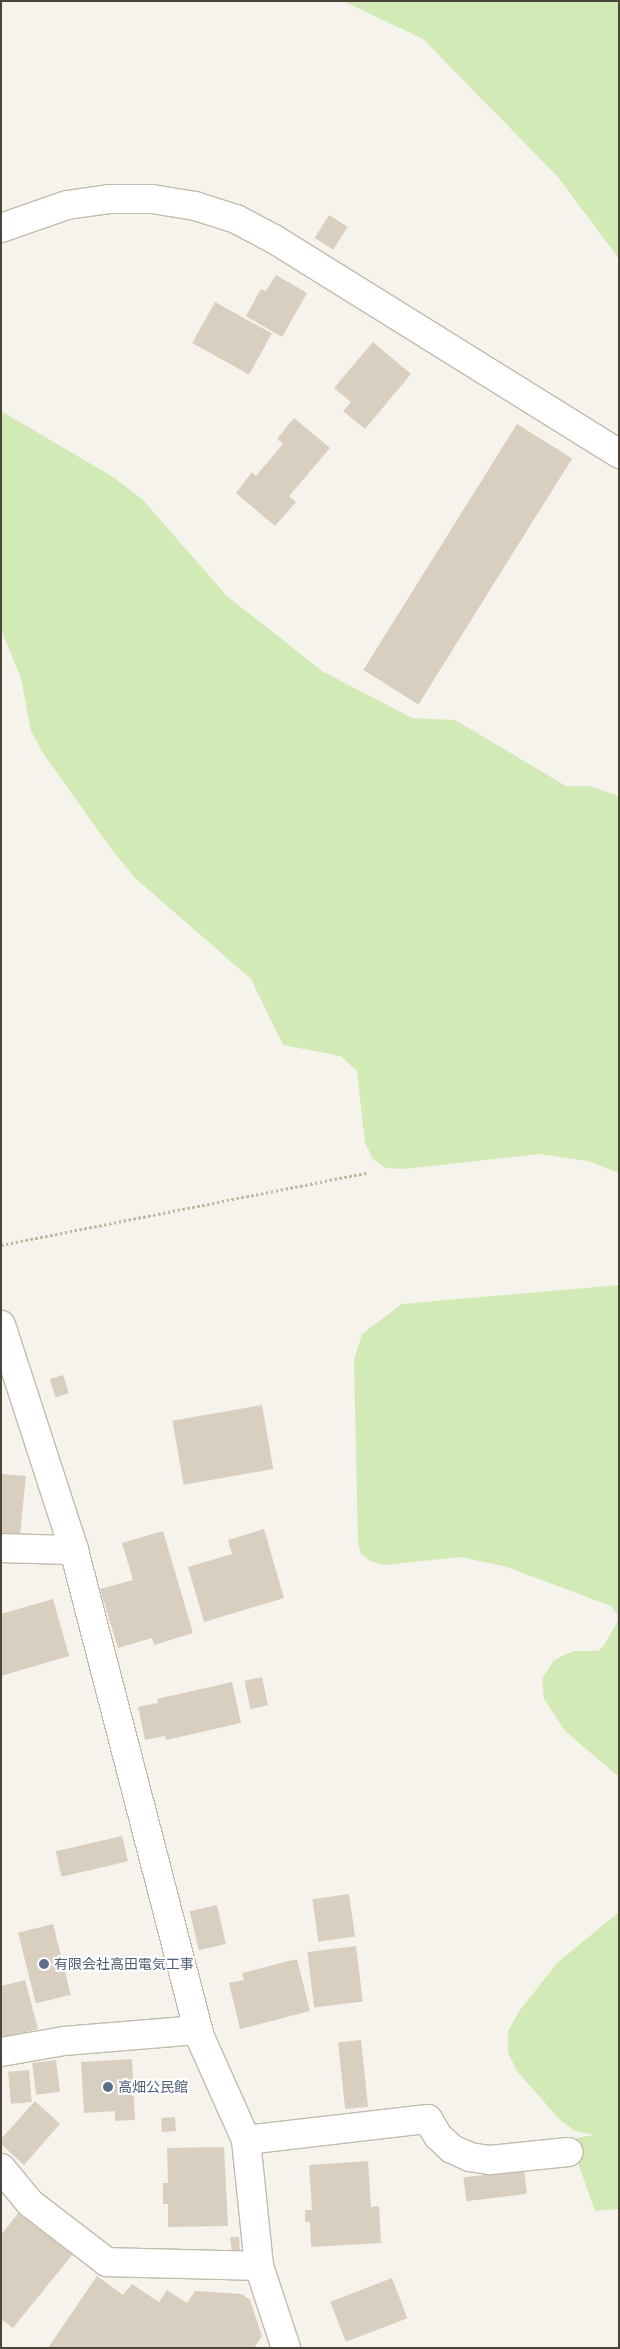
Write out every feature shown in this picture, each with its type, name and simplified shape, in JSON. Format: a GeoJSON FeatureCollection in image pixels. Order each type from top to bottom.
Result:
{"type":"FeatureCollection","features":[{"type":"Feature","properties":{"kind":"street"},"geometry":{"type":"LineString","coordinates":[[1,228],[67,205],[109,198],[152,199],[195,206],[236,219],[274,239],[619,454]]}},
{"type":"Feature","properties":{"kind":"street"},"geometry":{"type":"LineString","coordinates":[[1,1325],[74,1550],[198,2030],[246,2140],[259,2266],[286,2348]]}},
{"type":"Feature","properties":{"kind":"street"},"geometry":{"type":"LineString","coordinates":[[1,1548],[74,1550]]}},
{"type":"Feature","properties":{"kind":"street"},"geometry":{"type":"LineString","coordinates":[[1,2052],[64,2041],[198,2030]]}},
{"type":"Feature","properties":{"kind":"street"},"geometry":{"type":"LineString","coordinates":[[246,2140],[428,2118],[438,2136],[452,2149],[470,2157],[490,2160],[569,2152]]}},
{"type":"Feature","properties":{"kind":"street"},"geometry":{"type":"LineString","coordinates":[[1,2168],[30,2203],[107,2262],[259,2266]]}},
{"type":"Feature","properties":{"kind":"path"},"geometry":{"type":"LineString","coordinates":[[1,1245],[369,1172]]}},
{"type":"Feature","properties":{"kind":"green space"},"geometry":{"type":"Polygon","coordinates":[[[343,1],[619,1],[619,259],[558,177],[423,39],[343,1]]]}},
{"type":"Feature","properties":{"kind":"green space"},"geometry":{"type":"Polygon","coordinates":[[[1,411],[113,477],[142,499],[227,596],[322,671],[412,718],[455,720],[566,786],[589,786],[619,796],[619,1173],[588,1161],[540,1154],[404,1169],[386,1168],[373,1159],[365,1143],[357,1071],[341,1056],[283,1045],[251,979],[135,878],[109,846],[43,753],[31,731],[21,678],[1,630],[1,411]]]}},
{"type":"Feature","properties":{"kind":"green space"},"geometry":{"type":"Polygon","coordinates":[[[619,1285],[619,1777],[565,1731],[544,1699],[542,1679],[554,1660],[573,1651],[598,1651],[605,1644],[617,1622],[617,1614],[611,1606],[504,1566],[460,1557],[384,1565],[370,1561],[361,1553],[358,1543],[354,1360],[362,1334],[402,1304],[619,1285]]]}},
{"type":"Feature","properties":{"kind":"green space"},"geometry":{"type":"Polygon","coordinates":[[[619,1912],[619,2209],[595,2211],[577,2160],[576,2138],[594,2135],[575,2131],[560,2120],[517,2071],[508,2053],[508,2031],[520,2010],[557,1963],[619,1912]]]}},
{"type":"Feature","properties":{"kind":"building"},"geometry":{"type":"Polygon","coordinates":[[[329,215],[348,227],[333,250],[315,238],[329,215]]]}},
{"type":"Feature","properties":{"kind":"building"},"geometry":{"type":"Polygon","coordinates":[[[276,275],[307,293],[282,337],[246,316],[261,289],[266,291],[276,275]]]}},
{"type":"Feature","properties":{"kind":"building"},"geometry":{"type":"Polygon","coordinates":[[[215,302],[272,334],[249,375],[192,343],[215,302]]]}},
{"type":"Feature","properties":{"kind":"building"},"geometry":{"type":"Polygon","coordinates":[[[373,342],[411,374],[365,429],[343,411],[351,402],[334,388],[373,342]]]}},
{"type":"Feature","properties":{"kind":"building"},"geometry":{"type":"Polygon","coordinates":[[[294,418],[330,448],[289,496],[296,502],[275,526],[236,493],[252,472],[256,476],[283,444],[277,439],[294,418]]]}},
{"type":"Feature","properties":{"kind":"building"},"geometry":{"type":"Polygon","coordinates":[[[517,424],[572,458],[418,704],[363,670],[517,424]]]}},
{"type":"Feature","properties":{"kind":"building"},"geometry":{"type":"Polygon","coordinates":[[[63,1375],[69,1393],[56,1397],[50,1379],[63,1375]]]}},
{"type":"Feature","properties":{"kind":"building"},"geometry":{"type":"Polygon","coordinates":[[[262,1405],[273,1469],[184,1485],[172,1421],[262,1405]]]}},
{"type":"Feature","properties":{"kind":"building"},"geometry":{"type":"Polygon","coordinates":[[[1,1474],[26,1476],[20,1535],[1,1533],[1,1474]]]}},
{"type":"Feature","properties":{"kind":"building"},"geometry":{"type":"Polygon","coordinates":[[[264,1529],[284,1598],[204,1622],[188,1567],[232,1554],[228,1540],[264,1529]]]}},
{"type":"Feature","properties":{"kind":"building"},"geometry":{"type":"Polygon","coordinates":[[[163,1531],[193,1633],[154,1645],[152,1638],[118,1648],[100,1589],[133,1580],[122,1543],[163,1531]]]}},
{"type":"Feature","properties":{"kind":"building"},"geometry":{"type":"Polygon","coordinates":[[[53,1599],[69,1656],[1,1676],[1,1614],[53,1599]]]}},
{"type":"Feature","properties":{"kind":"building"},"geometry":{"type":"Polygon","coordinates":[[[262,1677],[268,1705],[250,1709],[244,1681],[262,1677]]]}},
{"type":"Feature","properties":{"kind":"building"},"geometry":{"type":"Polygon","coordinates":[[[232,1682],[241,1723],[166,1740],[165,1736],[145,1740],[138,1707],[158,1703],[157,1699],[232,1682]]]}},
{"type":"Feature","properties":{"kind":"building"},"geometry":{"type":"Polygon","coordinates":[[[122,1836],[128,1861],[62,1877],[56,1851],[122,1836]]]}},
{"type":"Feature","properties":{"kind":"building"},"geometry":{"type":"Polygon","coordinates":[[[349,1894],[355,1937],[318,1942],[312,1899],[349,1894]]]}},
{"type":"Feature","properties":{"kind":"building"},"geometry":{"type":"Polygon","coordinates":[[[217,1905],[226,1944],[199,1950],[190,1911],[217,1905]]]}},
{"type":"Feature","properties":{"kind":"building"},"geometry":{"type":"Polygon","coordinates":[[[53,1924],[71,1995],[36,2004],[18,1933],[53,1924]]]}},
{"type":"Feature","properties":{"kind":"building"},"geometry":{"type":"Polygon","coordinates":[[[356,1946],[363,2002],[314,2008],[307,1952],[356,1946]]]}},
{"type":"Feature","properties":{"kind":"building"},"geometry":{"type":"Polygon","coordinates":[[[297,1959],[310,2011],[240,2029],[229,1983],[244,1980],[242,1973],[297,1959]]]}},
{"type":"Feature","properties":{"kind":"building"},"geometry":{"type":"Polygon","coordinates":[[[25,1980],[38,2029],[1,2038],[1,1986],[25,1980]]]}},
{"type":"Feature","properties":{"kind":"building"},"geometry":{"type":"Polygon","coordinates":[[[361,2040],[368,2107],[345,2109],[338,2042],[361,2040]]]}},
{"type":"Feature","properties":{"kind":"building","name":"高畑公民館"},"geometry":{"type":"Polygon","coordinates":[[[132,2059],[135,2120],[115,2121],[115,2111],[84,2113],[81,2062],[132,2059]]]}},
{"type":"Feature","properties":{"kind":"building"},"geometry":{"type":"Polygon","coordinates":[[[56,2060],[60,2092],[36,2095],[32,2063],[56,2060]]]}},
{"type":"Feature","properties":{"kind":"building"},"geometry":{"type":"Polygon","coordinates":[[[29,2070],[32,2102],[11,2104],[8,2072],[29,2070]]]}},
{"type":"Feature","properties":{"kind":"building"},"geometry":{"type":"Polygon","coordinates":[[[35,2101],[60,2124],[24,2165],[1,2144],[1,2139],[35,2101]]]}},
{"type":"Feature","properties":{"kind":"building"},"geometry":{"type":"Polygon","coordinates":[[[175,2117],[176,2131],[162,2132],[161,2118],[175,2117]]]}},
{"type":"Feature","properties":{"kind":"building"},"geometry":{"type":"Polygon","coordinates":[[[224,2147],[228,2226],[168,2227],[168,2204],[163,2204],[163,2183],[168,2183],[167,2148],[224,2147]]]}},
{"type":"Feature","properties":{"kind":"building"},"geometry":{"type":"Polygon","coordinates":[[[368,2161],[371,2207],[379,2206],[381,2243],[311,2247],[310,2222],[305,2222],[305,2210],[312,2210],[309,2165],[368,2161]]]}},
{"type":"Feature","properties":{"kind":"building"},"geometry":{"type":"Polygon","coordinates":[[[524,2170],[527,2194],[466,2201],[463,2177],[524,2170]]]}},
{"type":"Feature","properties":{"kind":"building"},"geometry":{"type":"Polygon","coordinates":[[[19,2212],[72,2255],[13,2328],[1,2319],[1,2235],[19,2212]]]}},
{"type":"Feature","properties":{"kind":"building"},"geometry":{"type":"Polygon","coordinates":[[[230,2237],[239,2237],[240,2251],[232,2252],[230,2237]]]}},
{"type":"Feature","properties":{"kind":"building"},"geometry":{"type":"Polygon","coordinates":[[[97,2276],[123,2295],[132,2284],[159,2302],[167,2290],[187,2303],[195,2291],[242,2294],[250,2300],[262,2336],[254,2348],[48,2348],[97,2276]]]}},
{"type":"Feature","properties":{"kind":"building"},"geometry":{"type":"Polygon","coordinates":[[[392,2278],[407,2318],[346,2342],[330,2302],[392,2278]]]}},
{"type":"Feature","properties":{"kind":"place","name":"有限会社高田電気工事"},"geometry":{"type":"Point","coordinates":[44,1964]}},
{"type":"Feature","properties":{"kind":"place","name":"高畑公民館"},"geometry":{"type":"Point","coordinates":[108,2087]}}]}
